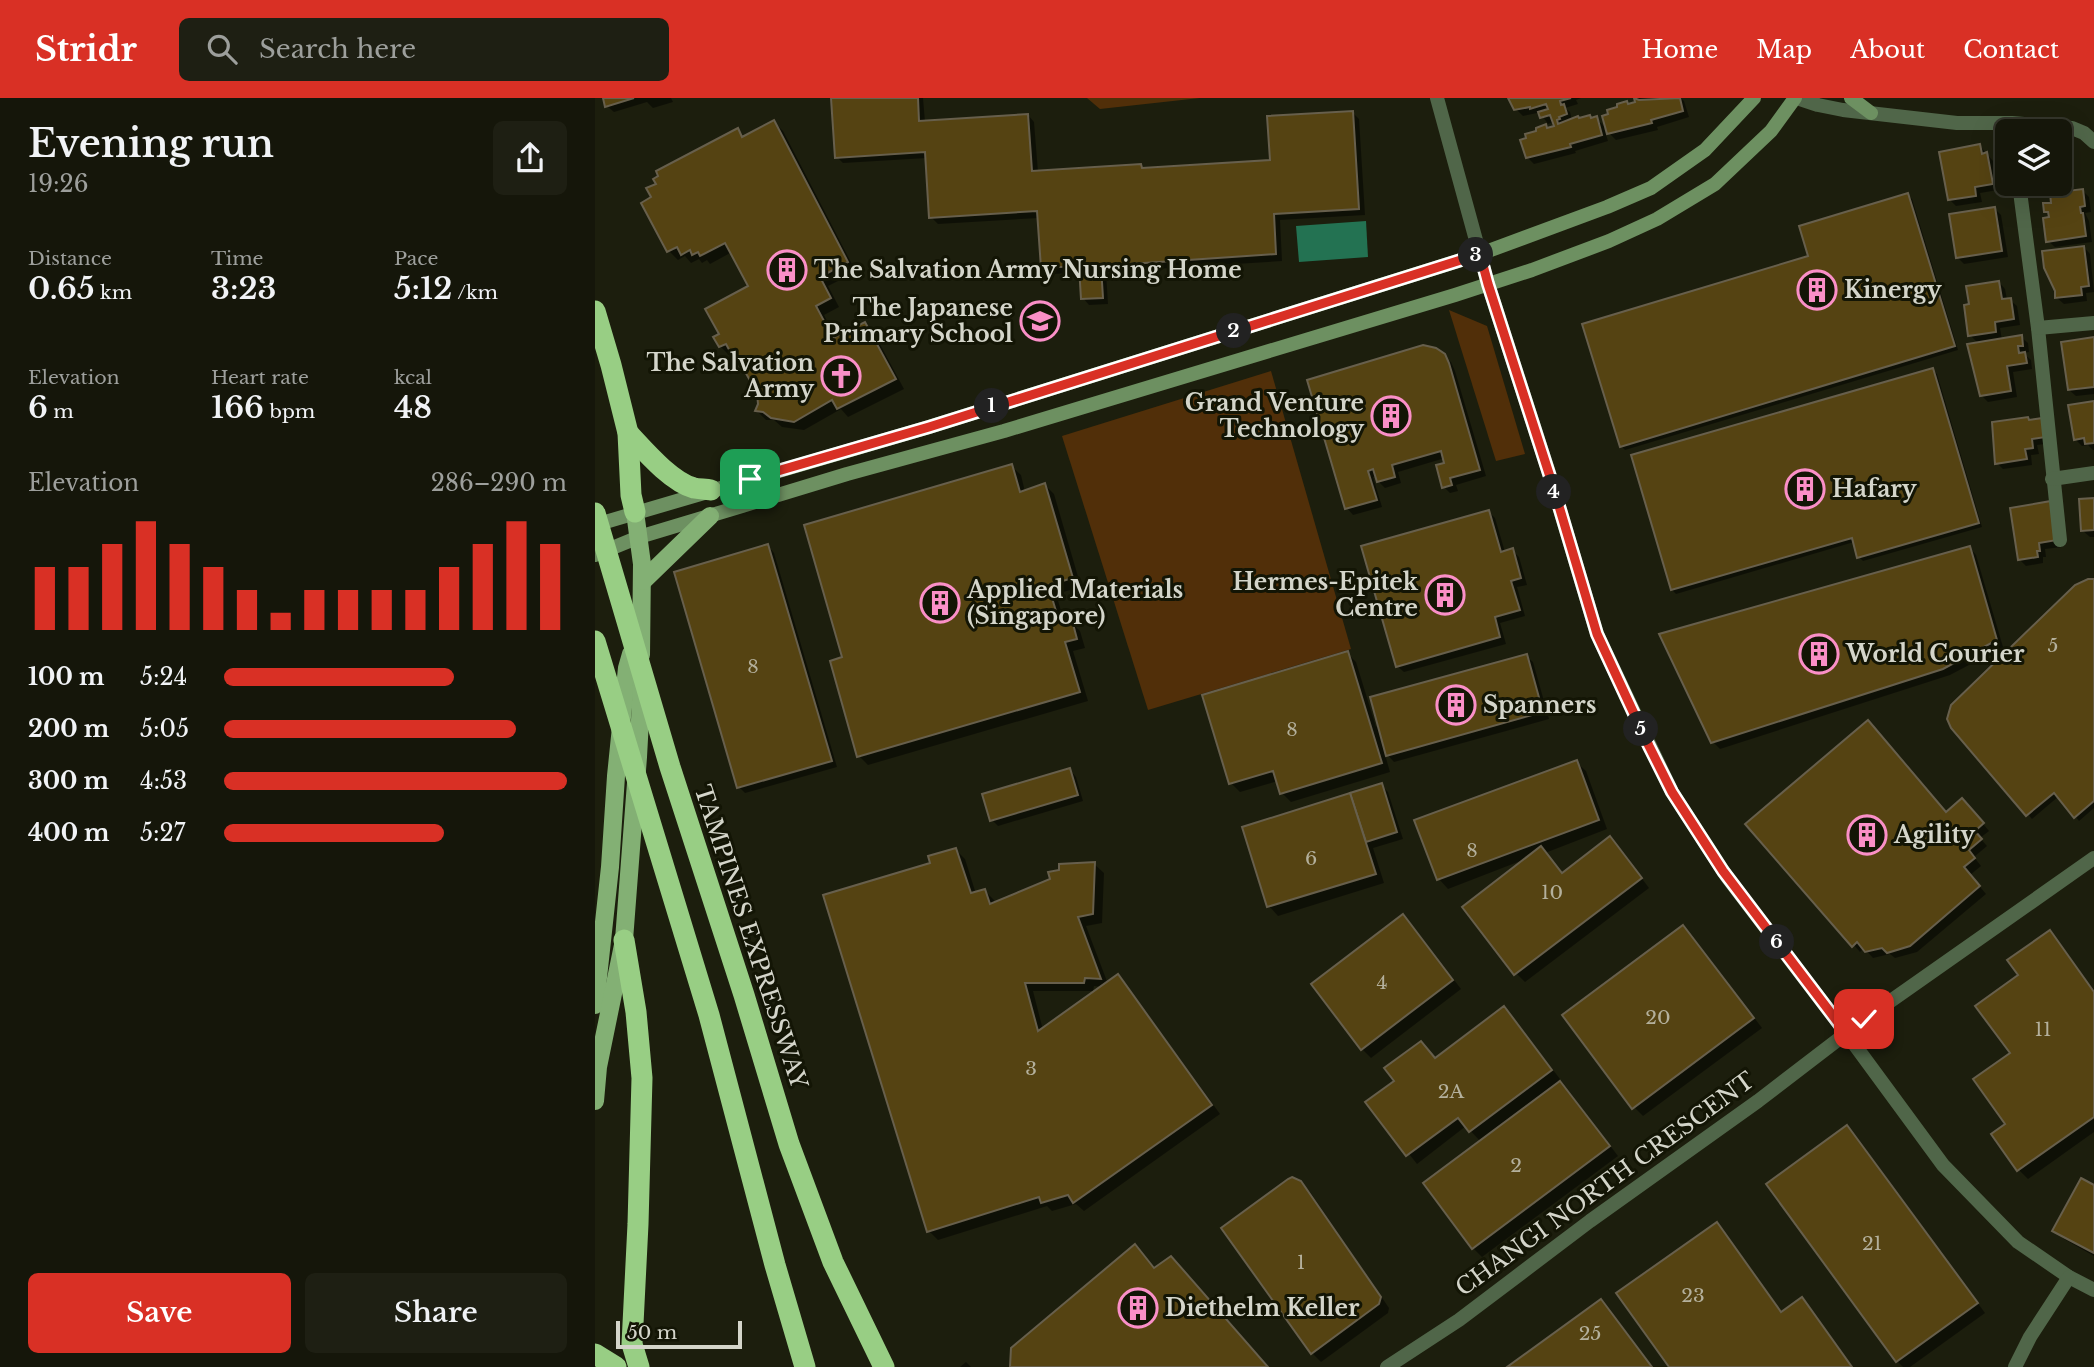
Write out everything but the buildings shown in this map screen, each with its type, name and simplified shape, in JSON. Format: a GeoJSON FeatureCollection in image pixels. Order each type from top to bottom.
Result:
{"type":"FeatureCollection","features":[{"type":"Feature","properties":{"kind":"highway"},"geometry":{"type":"LineString","coordinates":[[595,311],[628,433],[631,495],[635,512]]}},
{"type":"Feature","properties":{"kind":"highway"},"geometry":{"type":"LineString","coordinates":[[628,433],[663,469],[680,481],[692,488],[711,490]]}},
{"type":"Feature","properties":{"kind":"highway","name":"TAMPINES EXPRESSWAY"},"geometry":{"type":"LineString","coordinates":[[595,513],[670,767],[789,1144],[833,1262],[884,1367]]}},
{"type":"Feature","properties":{"kind":"highway"},"geometry":{"type":"LineString","coordinates":[[595,641],[709,1015],[775,1265],[805,1367]]}},
{"type":"Feature","properties":{"kind":"highway"},"geometry":{"type":"LineString","coordinates":[[624,940],[636,1012],[642,1078],[632,1345],[639,1367]]}},
{"type":"Feature","properties":{"kind":"highway"},"geometry":{"type":"LineString","coordinates":[[595,1354],[616,1367]]}},
{"type":"Feature","properties":{"kind":"main road"},"geometry":{"type":"LineString","coordinates":[[595,1101],[598,1066],[624,940],[639,744],[643,582],[635,512]]}},
{"type":"Feature","properties":{"kind":"main road"},"geometry":{"type":"LineString","coordinates":[[643,582],[711,516]]}},
{"type":"Feature","properties":{"kind":"main road"},"geometry":{"type":"LineString","coordinates":[[595,1005],[607,902],[627,668],[631,654],[641,641]]}},
{"type":"Feature","properties":{"kind":"main road"},"geometry":{"type":"LineString","coordinates":[[595,1038],[598,1066]]}},
{"type":"Feature","properties":{"kind":"street"},"geometry":{"type":"LineString","coordinates":[[1437,98],[1488,284],[1597,634],[1672,792],[1723,871],[1943,1165],[2018,1242],[2069,1277],[2094,1290]]}},
{"type":"Feature","properties":{"kind":"street"},"geometry":{"type":"LineString","coordinates":[[595,525],[929,427],[1480,254],[1651,188],[1705,150],[1754,98]]}},
{"type":"Feature","properties":{"kind":"street"},"geometry":{"type":"LineString","coordinates":[[595,555],[639,537],[847,474],[1003,431],[1488,284],[1609,241],[1657,219],[1715,184],[1771,131],[1796,98],[1818,105],[1871,113],[1995,125]]}},
{"type":"Feature","properties":{"kind":"street"},"geometry":{"type":"LineString","coordinates":[[1851,98],[1871,113]]}},
{"type":"Feature","properties":{"kind":"street"},"geometry":{"type":"LineString","coordinates":[[2072,128],[2084,133],[2094,142]]}},
{"type":"Feature","properties":{"kind":"street"},"geometry":{"type":"LineString","coordinates":[[2021,196],[2038,328],[2060,540]]}},
{"type":"Feature","properties":{"kind":"street"},"geometry":{"type":"LineString","coordinates":[[2038,328],[2094,323]]}},
{"type":"Feature","properties":{"kind":"street"},"geometry":{"type":"LineString","coordinates":[[2052,479],[2094,473]]}},
{"type":"Feature","properties":{"kind":"street","name":"CHANGI NORTH CRESCENT"},"geometry":{"type":"LineString","coordinates":[[1387,1367],[1459,1320],[1590,1221],[1758,1101],[1846,1033],[2094,858]]}},
{"type":"Feature","properties":{"kind":"street"},"geometry":{"type":"LineString","coordinates":[[2015,1367],[2030,1337],[2069,1277]]}},
{"type":"Feature","properties":{"kind":"shaded area"},"geometry":{"type":"Polygon","coordinates":[[[1087,98],[1200,98],[1100,109],[1087,98]]]}},
{"type":"Feature","properties":{"kind":"shaded area"},"geometry":{"type":"Polygon","coordinates":[[[1366,221],[1368,257],[1299,262],[1296,226],[1366,221]]]}},
{"type":"Feature","properties":{"kind":"shaded area"},"geometry":{"type":"Polygon","coordinates":[[[1449,310],[1487,326],[1525,454],[1496,461],[1449,310]]]}},
{"type":"Feature","properties":{"kind":"shaded area"},"geometry":{"type":"Polygon","coordinates":[[[1271,371],[1351,649],[1148,710],[1062,436],[1271,371]]]}},
{"type":"Feature","properties":{"kind":"place","name":"The Salvation Army Nursing Home"},"geometry":{"type":"Point","coordinates":[787,270]}},
{"type":"Feature","properties":{"kind":"place","name":"Kinergy"},"geometry":{"type":"Point","coordinates":[1817,290]}},
{"type":"Feature","properties":{"kind":"place","name":"The Japanese Primary School"},"geometry":{"type":"Point","coordinates":[1040,321]}},
{"type":"Feature","properties":{"kind":"place","name":"The Salvation Army"},"geometry":{"type":"Point","coordinates":[841,376]}},
{"type":"Feature","properties":{"kind":"place","name":"Grand Venture Technology"},"geometry":{"type":"Point","coordinates":[1391,416]}},
{"type":"Feature","properties":{"kind":"place","name":"Hafary"},"geometry":{"type":"Point","coordinates":[1805,489]}},
{"type":"Feature","properties":{"kind":"place","name":"Hermes-Epitek Centre"},"geometry":{"type":"Point","coordinates":[1445,595]}},
{"type":"Feature","properties":{"kind":"place","name":"Applied Materials (Singapore)"},"geometry":{"type":"Point","coordinates":[940,603]}},
{"type":"Feature","properties":{"kind":"place","name":"World Courier"},"geometry":{"type":"Point","coordinates":[1819,654]}},
{"type":"Feature","properties":{"kind":"place","name":"Spanners"},"geometry":{"type":"Point","coordinates":[1456,705]}},
{"type":"Feature","properties":{"kind":"place","name":"Agility"},"geometry":{"type":"Point","coordinates":[1867,835]}},
{"type":"Feature","properties":{"kind":"place","name":"Diethelm Keller"},"geometry":{"type":"Point","coordinates":[1138,1308]}},
{"type":"Feature","properties":{"kind":"route"},"geometry":{"type":"LineString","coordinates":[[750,479],[929,427],[1480,254],[1597,634],[1672,792],[1727,877],[1846,1033],[1864,1019]]}}]}
